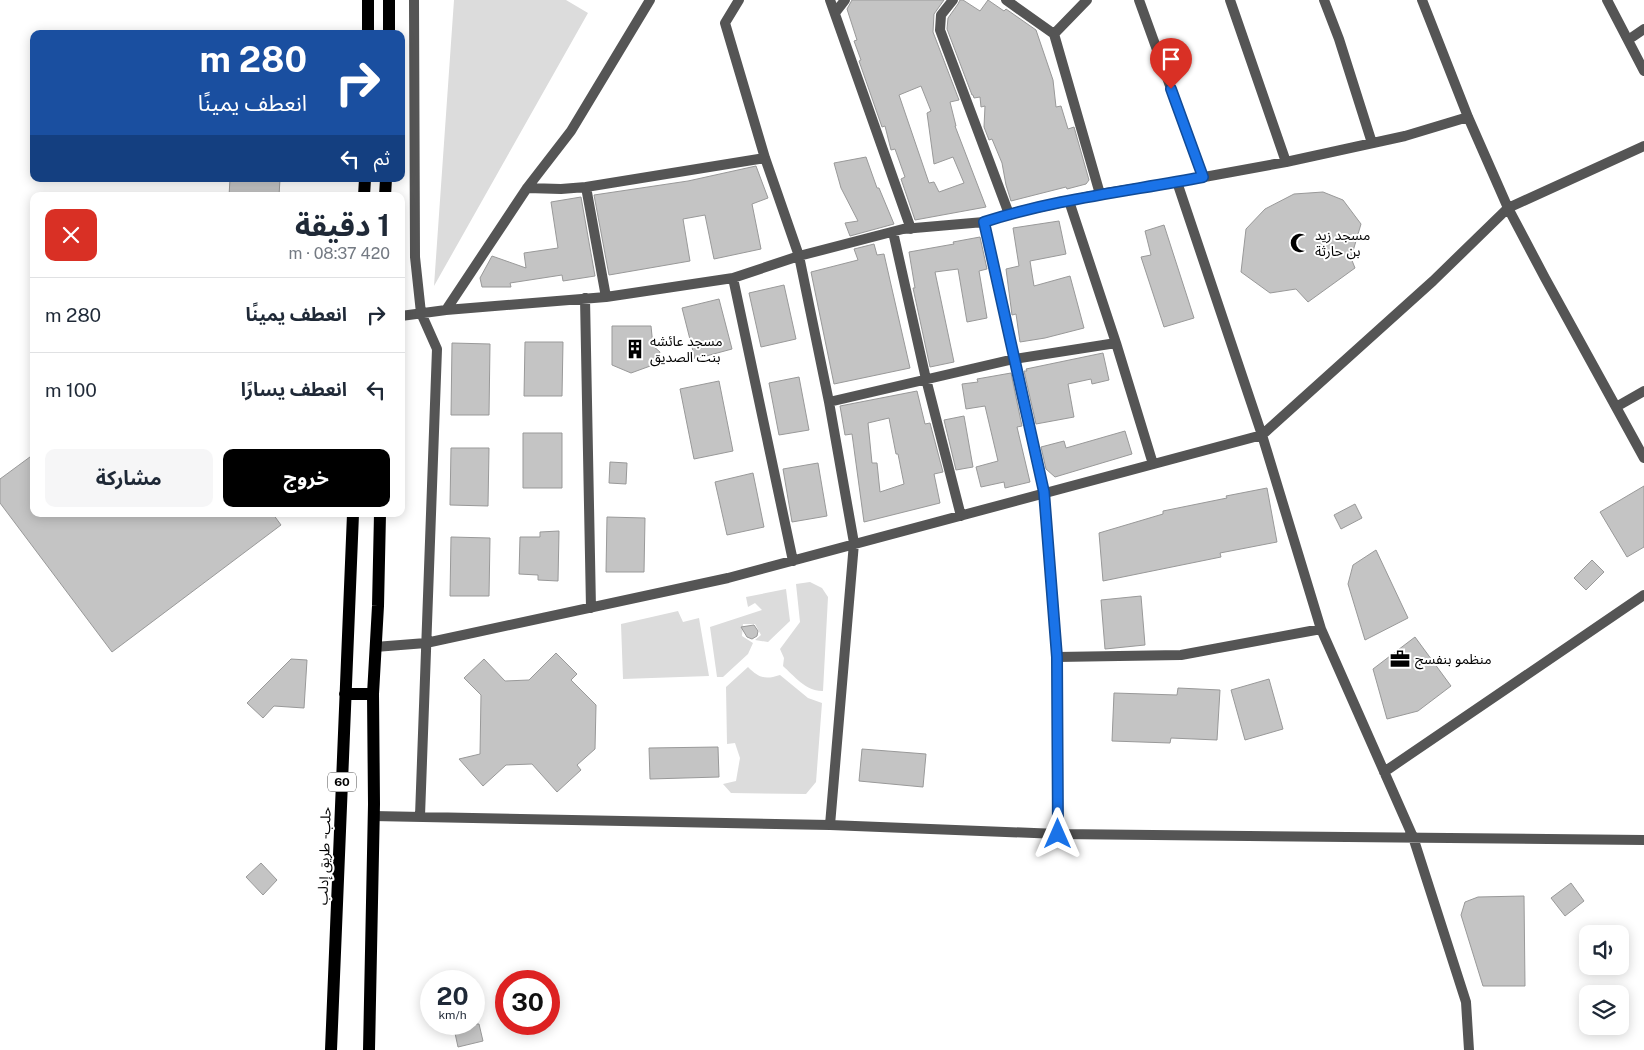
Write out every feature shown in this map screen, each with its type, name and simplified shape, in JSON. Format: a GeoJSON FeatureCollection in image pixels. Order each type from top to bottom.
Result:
{"type":"FeatureCollection","features":[{"type":"Feature","properties":{"kind":"main road"},"geometry":{"type":"LineString","coordinates":[[368,0],[368,30]]}},
{"type":"Feature","properties":{"kind":"main road"},"geometry":{"type":"LineString","coordinates":[[389,0],[389,30]]}},
{"type":"Feature","properties":{"kind":"main road","name":"حلب - طريق إدلب"},"geometry":{"type":"LineString","coordinates":[[331,1050],[354,517]]}},
{"type":"Feature","properties":{"kind":"main road","name":"60"},"geometry":{"type":"LineString","coordinates":[[369,1050],[374,816],[373,694],[378,606],[380,517]]}},
{"type":"Feature","properties":{"kind":"main road"},"geometry":{"type":"LineString","coordinates":[[345,694],[373,694]]}},
{"type":"Feature","properties":{"kind":"street"},"geometry":{"type":"LineString","coordinates":[[414,0],[415,257],[421,313],[437,349],[420,816]]}},
{"type":"Feature","properties":{"kind":"street"},"geometry":{"type":"LineString","coordinates":[[446,310],[527,188],[571,131],[650,0]]}},
{"type":"Feature","properties":{"kind":"street"},"geometry":{"type":"LineString","coordinates":[[739,0],[725,24],[766,158],[799,256],[829,402],[854,543],[830,825]]}},
{"type":"Feature","properties":{"kind":"street"},"geometry":{"type":"LineString","coordinates":[[830,0],[911,229]]}},
{"type":"Feature","properties":{"kind":"street"},"geometry":{"type":"LineString","coordinates":[[835,13],[845,0]]}},
{"type":"Feature","properties":{"kind":"street"},"geometry":{"type":"LineString","coordinates":[[953,0],[941,15],[940,30],[1009,214]]}},
{"type":"Feature","properties":{"kind":"street"},"geometry":{"type":"LineString","coordinates":[[1006,0],[1054,34],[1100,194]]}},
{"type":"Feature","properties":{"kind":"street"},"geometry":{"type":"LineString","coordinates":[[1054,34],[1087,0]]}},
{"type":"Feature","properties":{"kind":"street"},"geometry":{"type":"LineString","coordinates":[[1139,0],[1203,177]]}},
{"type":"Feature","properties":{"kind":"street"},"geometry":{"type":"LineString","coordinates":[[1230,0],[1286,162]]}},
{"type":"Feature","properties":{"kind":"street"},"geometry":{"type":"LineString","coordinates":[[1324,0],[1339,39],[1372,143]]}},
{"type":"Feature","properties":{"kind":"street"},"geometry":{"type":"LineString","coordinates":[[1422,0],[1468,117],[1508,208],[1644,458]]}},
{"type":"Feature","properties":{"kind":"street"},"geometry":{"type":"LineString","coordinates":[[1607,0],[1644,71]]}},
{"type":"Feature","properties":{"kind":"street"},"geometry":{"type":"LineString","coordinates":[[1628,40],[1644,29]]}},
{"type":"Feature","properties":{"kind":"street"},"geometry":{"type":"LineString","coordinates":[[405,315],[446,310],[606,297],[733,278],[799,256],[893,232],[984,222],[1009,214],[1100,194],[1286,162],[1405,136],[1468,117]]}},
{"type":"Feature","properties":{"kind":"street"},"geometry":{"type":"LineString","coordinates":[[375,647],[426,643],[728,578],[1262,435],[1433,281],[1508,208],[1644,146]]}},
{"type":"Feature","properties":{"kind":"street"},"geometry":{"type":"LineString","coordinates":[[527,188],[561,189],[586,187],[766,158]]}},
{"type":"Feature","properties":{"kind":"street"},"geometry":{"type":"LineString","coordinates":[[1177,182],[1262,435],[1321,629],[1413,837],[1466,1002],[1469,1050]]}},
{"type":"Feature","properties":{"kind":"street"},"geometry":{"type":"LineString","coordinates":[[586,187],[606,297]]}},
{"type":"Feature","properties":{"kind":"street"},"geometry":{"type":"LineString","coordinates":[[1068,201],[1116,344],[1153,464]]}},
{"type":"Feature","properties":{"kind":"street"},"geometry":{"type":"LineString","coordinates":[[984,222],[1044,492],[1057,657],[1058,834]]}},
{"type":"Feature","properties":{"kind":"street"},"geometry":{"type":"LineString","coordinates":[[893,232],[926,379],[961,516]]}},
{"type":"Feature","properties":{"kind":"street"},"geometry":{"type":"LineString","coordinates":[[733,278],[793,561]]}},
{"type":"Feature","properties":{"kind":"street"},"geometry":{"type":"LineString","coordinates":[[585,298],[591,608]]}},
{"type":"Feature","properties":{"kind":"street"},"geometry":{"type":"LineString","coordinates":[[829,402],[1014,359],[1116,344]]}},
{"type":"Feature","properties":{"kind":"street"},"geometry":{"type":"LineString","coordinates":[[1616,407],[1644,391]]}},
{"type":"Feature","properties":{"kind":"street"},"geometry":{"type":"LineString","coordinates":[[1384,772],[1644,595]]}},
{"type":"Feature","properties":{"kind":"street"},"geometry":{"type":"LineString","coordinates":[[1057,657],[1181,655],[1321,629]]}},
{"type":"Feature","properties":{"kind":"street"},"geometry":{"type":"LineString","coordinates":[[374,816],[830,825],[1058,834],[1644,840]]}},
{"type":"Feature","properties":{"kind":"shaded area"},"geometry":{"type":"Polygon","coordinates":[[[454,0],[566,0],[588,13],[434,286],[454,0]]]}},
{"type":"Feature","properties":{"kind":"shaded area"},"geometry":{"type":"Polygon","coordinates":[[[810,582],[822,588],[828,597],[823,691],[812,689],[796,679],[783,666],[784,658],[780,649],[800,622],[796,584],[810,582]]]}},
{"type":"Feature","properties":{"kind":"shaded area"},"geometry":{"type":"Polygon","coordinates":[[[786,589],[790,621],[768,642],[755,640],[761,635],[755,624],[743,624],[742,636],[753,643],[748,654],[723,677],[717,677],[710,627],[762,610],[755,603],[748,607],[746,597],[786,589]]]}},
{"type":"Feature","properties":{"kind":"shaded area"},"geometry":{"type":"Polygon","coordinates":[[[678,611],[683,622],[699,618],[709,676],[623,679],[621,624],[678,611]]]}},
{"type":"Feature","properties":{"kind":"shaded area"},"geometry":{"type":"Polygon","coordinates":[[[748,667],[762,677],[780,675],[808,698],[822,703],[816,782],[806,794],[731,793],[723,784],[736,781],[740,758],[735,743],[727,744],[726,687],[748,667]]]}},
{"type":"Feature","properties":{"kind":"building"},"geometry":{"type":"Polygon","coordinates":[[[852,0],[944,0],[934,14],[933,32],[959,100],[950,102],[955,126],[986,207],[915,220],[901,179],[905,177],[895,149],[891,150],[885,126],[882,127],[859,61],[861,60],[854,41],[857,40],[847,9],[852,0]],[[921,86],[899,95],[929,183],[934,182],[939,192],[964,183],[953,157],[934,164],[927,113],[931,111],[921,86]]]}},
{"type":"Feature","properties":{"kind":"building"},"geometry":{"type":"Polygon","coordinates":[[[960,0],[980,11],[988,0],[1004,11],[1006,9],[1036,30],[1053,80],[1056,107],[1061,106],[1068,129],[1074,127],[1089,180],[1086,184],[1011,201],[1002,163],[992,139],[989,140],[984,127],[985,106],[981,107],[980,97],[974,98],[972,95],[947,29],[948,18],[960,0]]]}},
{"type":"Feature","properties":{"kind":"building"},"geometry":{"type":"Polygon","coordinates":[[[866,157],[877,188],[879,188],[894,224],[850,236],[845,223],[858,221],[841,188],[834,163],[866,157]]]}},
{"type":"Feature","properties":{"kind":"building"},"geometry":{"type":"Polygon","coordinates":[[[756,166],[768,198],[752,204],[761,249],[714,259],[705,215],[683,219],[690,261],[609,275],[594,195],[688,181],[756,166]]]}},
{"type":"Feature","properties":{"kind":"building"},"geometry":{"type":"Polygon","coordinates":[[[230,182],[280,182],[279,192],[229,192],[230,182]]]}},
{"type":"Feature","properties":{"kind":"building","name":"مسجد زيد بن حارثة"},"geometry":{"type":"Polygon","coordinates":[[[1323,192],[1343,200],[1361,224],[1351,258],[1355,268],[1308,302],[1296,289],[1270,293],[1241,272],[1246,229],[1265,209],[1294,194],[1323,192]]]}},
{"type":"Feature","properties":{"kind":"building"},"geometry":{"type":"Polygon","coordinates":[[[581,197],[595,276],[563,281],[562,275],[510,283],[511,287],[482,287],[480,278],[492,256],[526,268],[524,253],[558,248],[551,202],[581,197]]]}},
{"type":"Feature","properties":{"kind":"building"},"geometry":{"type":"Polygon","coordinates":[[[1059,221],[1066,254],[1030,261],[1034,286],[1070,276],[1084,328],[1020,342],[1016,314],[1012,315],[1006,269],[1019,266],[1013,228],[1059,221]]]}},
{"type":"Feature","properties":{"kind":"building"},"geometry":{"type":"Polygon","coordinates":[[[1164,225],[1194,318],[1164,327],[1141,257],[1151,255],[1145,231],[1164,225]]]}},
{"type":"Feature","properties":{"kind":"building"},"geometry":{"type":"Polygon","coordinates":[[[980,237],[987,269],[979,271],[987,318],[967,322],[958,269],[935,272],[954,362],[930,367],[913,288],[915,288],[909,252],[980,237]]]}},
{"type":"Feature","properties":{"kind":"building"},"geometry":{"type":"Polygon","coordinates":[[[874,244],[877,255],[884,254],[910,368],[834,384],[811,272],[858,260],[854,249],[874,244]]]}},
{"type":"Feature","properties":{"kind":"building"},"geometry":{"type":"Polygon","coordinates":[[[784,285],[796,339],[761,347],[749,293],[784,285]]]}},
{"type":"Feature","properties":{"kind":"building"},"geometry":{"type":"Polygon","coordinates":[[[719,299],[732,349],[695,359],[682,308],[719,299]]]}},
{"type":"Feature","properties":{"kind":"building","name":"مسجد عائشه بنت الصديق"},"geometry":{"type":"Polygon","coordinates":[[[612,326],[651,326],[653,346],[660,352],[653,365],[631,373],[612,365],[612,326]]]}},
{"type":"Feature","properties":{"kind":"building"},"geometry":{"type":"Polygon","coordinates":[[[525,342],[563,342],[562,396],[524,396],[525,342]]]}},
{"type":"Feature","properties":{"kind":"building"},"geometry":{"type":"Polygon","coordinates":[[[452,343],[490,344],[489,415],[451,415],[452,343]]]}},
{"type":"Feature","properties":{"kind":"building"},"geometry":{"type":"Polygon","coordinates":[[[1103,353],[1109,380],[1092,384],[1091,379],[1068,384],[1074,417],[1036,424],[1024,371],[1027,371],[1026,369],[1103,353]]]}},
{"type":"Feature","properties":{"kind":"building"},"geometry":{"type":"Polygon","coordinates":[[[1011,373],[1022,426],[1017,427],[1030,482],[1005,488],[1004,482],[981,487],[976,467],[998,461],[985,406],[966,409],[962,384],[978,382],[977,379],[1011,373]]]}},
{"type":"Feature","properties":{"kind":"building"},"geometry":{"type":"Polygon","coordinates":[[[799,377],[809,430],[779,435],[769,383],[799,377]]]}},
{"type":"Feature","properties":{"kind":"building"},"geometry":{"type":"Polygon","coordinates":[[[719,381],[733,451],[694,459],[680,389],[719,381]]]}},
{"type":"Feature","properties":{"kind":"building"},"geometry":{"type":"Polygon","coordinates":[[[917,391],[925,424],[930,423],[943,472],[934,474],[940,503],[864,522],[852,434],[845,435],[840,406],[917,391]],[[889,418],[868,423],[872,463],[877,463],[880,492],[904,484],[898,454],[896,454],[889,418]]]}},
{"type":"Feature","properties":{"kind":"building"},"geometry":{"type":"Polygon","coordinates":[[[964,416],[973,467],[956,470],[944,420],[964,416]]]}},
{"type":"Feature","properties":{"kind":"building"},"geometry":{"type":"Polygon","coordinates":[[[1125,431],[1132,454],[1055,477],[1046,469],[1041,447],[1064,441],[1066,448],[1125,431]]]}},
{"type":"Feature","properties":{"kind":"building"},"geometry":{"type":"Polygon","coordinates":[[[523,433],[562,433],[562,488],[523,488],[523,433]]]}},
{"type":"Feature","properties":{"kind":"building"},"geometry":{"type":"Polygon","coordinates":[[[451,448],[489,448],[488,506],[450,505],[451,448]]]}},
{"type":"Feature","properties":{"kind":"building"},"geometry":{"type":"Polygon","coordinates":[[[30,457],[30,517],[275,517],[281,525],[112,652],[0,503],[0,479],[30,457]]]}},
{"type":"Feature","properties":{"kind":"building"},"geometry":{"type":"Polygon","coordinates":[[[610,462],[627,463],[626,484],[609,483],[610,462]]]}},
{"type":"Feature","properties":{"kind":"building"},"geometry":{"type":"Polygon","coordinates":[[[818,463],[827,516],[792,522],[783,469],[818,463]]]}},
{"type":"Feature","properties":{"kind":"building"},"geometry":{"type":"Polygon","coordinates":[[[753,473],[764,527],[727,535],[715,482],[753,473]]]}},
{"type":"Feature","properties":{"kind":"building"},"geometry":{"type":"Polygon","coordinates":[[[1644,486],[1644,547],[1627,557],[1600,512],[1644,486]]]}},
{"type":"Feature","properties":{"kind":"building"},"geometry":{"type":"Polygon","coordinates":[[[1267,488],[1277,542],[1220,553],[1221,557],[1103,581],[1099,533],[1163,514],[1163,511],[1267,488]]]}},
{"type":"Feature","properties":{"kind":"building"},"geometry":{"type":"Polygon","coordinates":[[[1355,504],[1362,518],[1341,529],[1334,515],[1355,504]]]}},
{"type":"Feature","properties":{"kind":"building"},"geometry":{"type":"Polygon","coordinates":[[[607,517],[645,518],[644,572],[606,572],[607,517]]]}},
{"type":"Feature","properties":{"kind":"building"},"geometry":{"type":"Polygon","coordinates":[[[559,531],[558,581],[538,580],[538,575],[519,574],[520,537],[540,537],[540,532],[559,531]]]}},
{"type":"Feature","properties":{"kind":"building"},"geometry":{"type":"Polygon","coordinates":[[[451,537],[490,538],[489,596],[450,596],[451,537]]]}},
{"type":"Feature","properties":{"kind":"building"},"geometry":{"type":"Polygon","coordinates":[[[1376,550],[1408,618],[1365,640],[1348,584],[1353,565],[1376,550]]]}},
{"type":"Feature","properties":{"kind":"building"},"geometry":{"type":"Polygon","coordinates":[[[1592,560],[1604,572],[1586,590],[1574,578],[1592,560]]]}},
{"type":"Feature","properties":{"kind":"building"},"geometry":{"type":"Polygon","coordinates":[[[1141,596],[1145,645],[1105,649],[1101,600],[1141,596]]]}},
{"type":"Feature","properties":{"kind":"building"},"geometry":{"type":"Polygon","coordinates":[[[754,625],[758,631],[757,636],[752,639],[747,637],[741,627],[754,625]]]}},
{"type":"Feature","properties":{"kind":"building"},"geometry":{"type":"Polygon","coordinates":[[[1415,637],[1451,686],[1418,711],[1387,719],[1373,669],[1415,637]]]}},
{"type":"Feature","properties":{"kind":"building"},"geometry":{"type":"Polygon","coordinates":[[[556,653],[577,674],[571,680],[596,705],[595,749],[577,765],[581,770],[557,792],[532,764],[506,765],[483,786],[459,759],[480,754],[481,695],[464,678],[484,659],[505,681],[529,680],[556,653]]]}},
{"type":"Feature","properties":{"kind":"building"},"geometry":{"type":"Polygon","coordinates":[[[291,659],[307,660],[304,708],[274,706],[263,718],[247,703],[291,659]]]}},
{"type":"Feature","properties":{"kind":"building"},"geometry":{"type":"Polygon","coordinates":[[[1269,679],[1283,729],[1245,740],[1231,690],[1269,679]]]}},
{"type":"Feature","properties":{"kind":"building"},"geometry":{"type":"Polygon","coordinates":[[[1178,688],[1220,690],[1217,740],[1171,738],[1170,743],[1112,741],[1114,693],[1177,695],[1178,688]]]}},
{"type":"Feature","properties":{"kind":"building"},"geometry":{"type":"Polygon","coordinates":[[[718,747],[719,777],[650,779],[649,748],[718,747]]]}},
{"type":"Feature","properties":{"kind":"building"},"geometry":{"type":"Polygon","coordinates":[[[862,749],[926,754],[923,787],[859,781],[862,749]]]}},
{"type":"Feature","properties":{"kind":"building"},"geometry":{"type":"Polygon","coordinates":[[[261,863],[277,880],[263,895],[246,877],[261,863]]]}},
{"type":"Feature","properties":{"kind":"building"},"geometry":{"type":"Polygon","coordinates":[[[1571,883],[1584,901],[1565,916],[1551,898],[1571,883]]]}},
{"type":"Feature","properties":{"kind":"building"},"geometry":{"type":"Polygon","coordinates":[[[1524,896],[1525,986],[1483,986],[1461,915],[1465,902],[1478,897],[1524,896]]]}},
{"type":"Feature","properties":{"kind":"building"},"geometry":{"type":"Polygon","coordinates":[[[455,1035],[482,1035],[483,1041],[458,1047],[455,1035]]]}},
{"type":"Feature","properties":{"kind":"place","name":"مسجد زيد بن حارثة"},"geometry":{"type":"Point","coordinates":[1300,243]}},
{"type":"Feature","properties":{"kind":"place","name":"مسجد عائشه بنت الصديق"},"geometry":{"type":"Point","coordinates":[635,349]}},
{"type":"Feature","properties":{"kind":"place","name":"منظمو بنفسج"},"geometry":{"type":"Point","coordinates":[1400,659]}},
{"type":"Feature","properties":{"kind":"route"},"geometry":{"type":"LineString","coordinates":[[1058,834],[1057,657],[1044,492],[984,222],[1009,214],[1100,194],[1203,177],[1171,89]]}}]}
